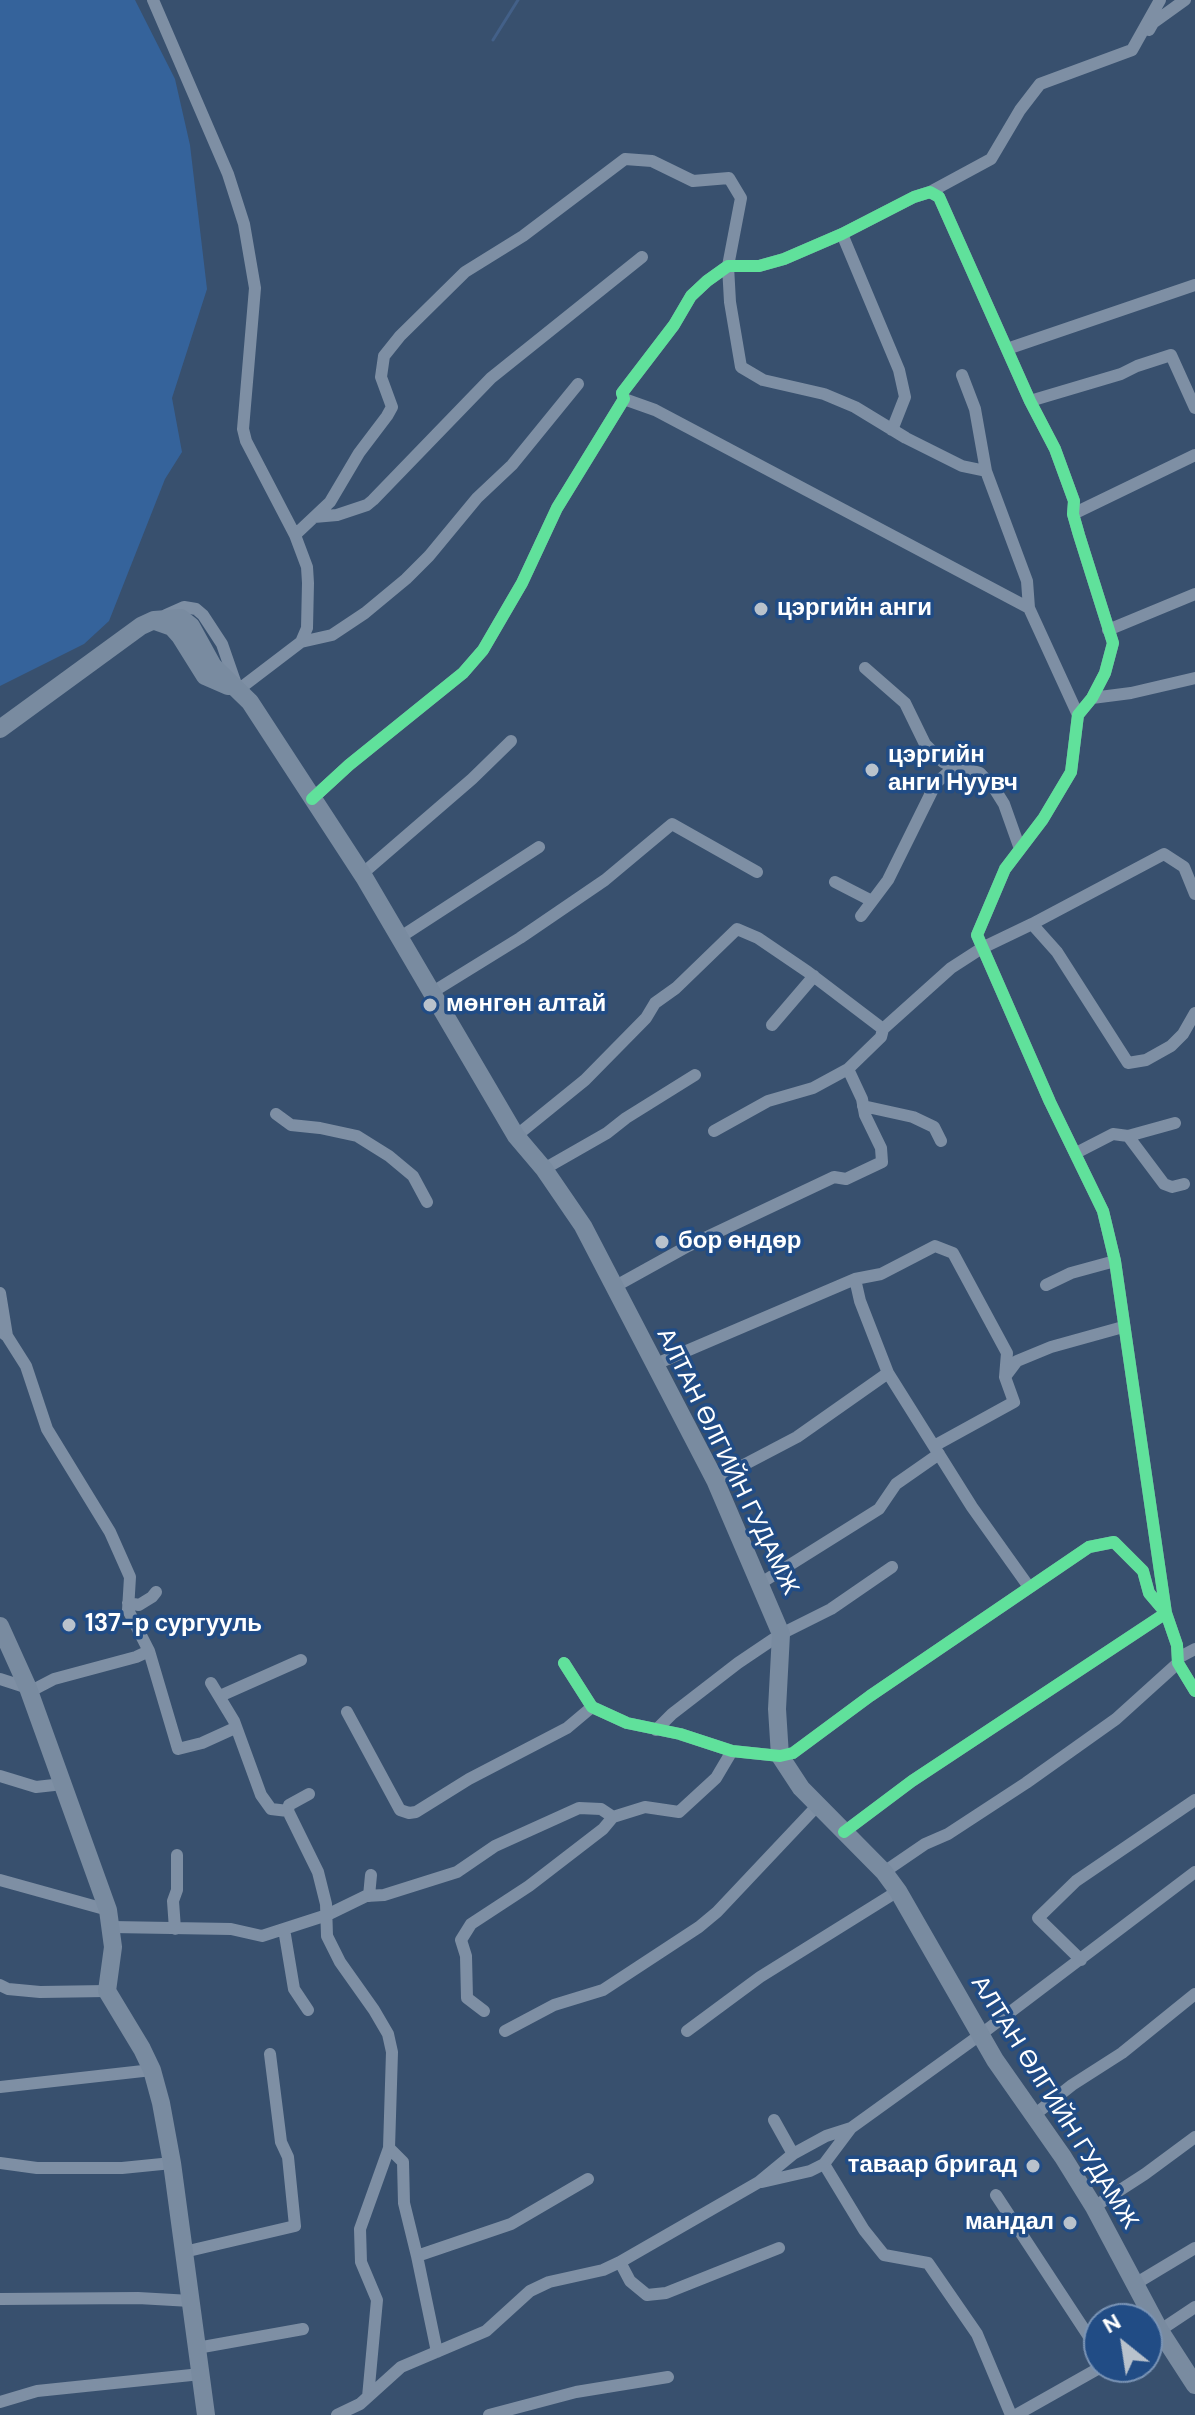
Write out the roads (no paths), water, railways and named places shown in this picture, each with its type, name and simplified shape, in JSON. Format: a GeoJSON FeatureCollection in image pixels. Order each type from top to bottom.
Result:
{"type":"FeatureCollection","features":[{"type":"Feature","properties":{"kind":"main road","name":"АЛТАН ӨЛГИЙН ГУДАМЖ"},"geometry":{"type":"LineString","coordinates":[[154,620],[172,627],[205,676],[238,690],[250,702],[362,874],[516,1136],[544,1169],[583,1226],[715,1480],[781,1634],[777,1709],[780,1756],[801,1788],[884,1872],[898,1891],[980,2035],[1094,2207],[1135,2284],[1142,2303]]}},
{"type":"Feature","properties":{"kind":"main road"},"geometry":{"type":"LineString","coordinates":[[0,729],[141,626],[154,620]]}},
{"type":"Feature","properties":{"kind":"main road"},"geometry":{"type":"LineString","coordinates":[[0,1626],[28,1690],[110,1918],[113,1947],[107,1991],[152,2070],[172,2163],[206,2415]]}},
{"type":"Feature","properties":{"kind":"main road","name":"АЛТАН ӨЛГИЙН ГУДАМЖ"},"geometry":{"type":"LineString","coordinates":[[1163,2347],[1195,2385]]}},
{"type":"Feature","properties":{"kind":"street"},"geometry":{"type":"LineString","coordinates":[[153,0],[228,174],[244,224],[255,288],[243,429],[246,441],[295,535],[307,567],[307,628],[301,642]]}},
{"type":"Feature","properties":{"kind":"street"},"geometry":{"type":"LineString","coordinates":[[1132,50],[1160,0]]}},
{"type":"Feature","properties":{"kind":"street"},"geometry":{"type":"LineString","coordinates":[[624,399],[622,393],[674,325],[691,296],[728,266],[759,266],[784,259],[930,192],[991,159],[1020,110],[1040,84],[1132,50],[1153,23],[1185,0]]}},
{"type":"Feature","properties":{"kind":"street"},"geometry":{"type":"LineString","coordinates":[[295,535],[330,502],[392,407],[381,377],[384,356],[389,347],[465,272],[523,236],[625,159],[652,161],[693,181],[729,178],[741,198],[728,266],[730,302],[741,367],[763,380],[824,394],[855,407],[962,466],[986,471]]}},
{"type":"Feature","properties":{"kind":"street"},"geometry":{"type":"LineString","coordinates":[[930,192],[939,197],[1030,401],[1055,449],[1074,501],[1073,514],[1113,643],[1105,673],[1092,698],[1078,715]]}},
{"type":"Feature","properties":{"kind":"street"},"geometry":{"type":"LineString","coordinates":[[842,234],[899,370],[905,397],[892,430]]}},
{"type":"Feature","properties":{"kind":"street"},"geometry":{"type":"LineString","coordinates":[[314,517],[337,515],[367,505],[491,378],[642,257]]}},
{"type":"Feature","properties":{"kind":"street"},"geometry":{"type":"LineString","coordinates":[[1007,349],[1195,285]]}},
{"type":"Feature","properties":{"kind":"street"},"geometry":{"type":"LineString","coordinates":[[1030,401],[1121,374],[1171,355],[1195,408]]}},
{"type":"Feature","properties":{"kind":"street"},"geometry":{"type":"LineString","coordinates":[[962,375],[975,409],[986,471],[1027,581],[1029,608],[1078,715],[1071,772],[1043,819],[1005,869],[977,935],[1050,1102],[1103,1211],[1115,1261],[1166,1613],[1177,1645],[1178,1661],[1195,1691]]}},
{"type":"Feature","properties":{"kind":"street"},"geometry":{"type":"LineString","coordinates":[[154,620],[184,607],[196,609],[222,644],[238,690],[301,642],[332,635],[406,579],[477,498],[512,465],[578,384]]}},
{"type":"Feature","properties":{"kind":"street"},"geometry":{"type":"LineString","coordinates":[[624,399],[655,410],[749,458],[1029,608]]}},
{"type":"Feature","properties":{"kind":"street"},"geometry":{"type":"LineString","coordinates":[[312,799],[349,765],[463,673],[483,650],[522,583],[557,508],[624,399]]}},
{"type":"Feature","properties":{"kind":"street"},"geometry":{"type":"LineString","coordinates":[[1073,514],[1195,455]]}},
{"type":"Feature","properties":{"kind":"street"},"geometry":{"type":"LineString","coordinates":[[1108,630],[1195,594]]}},
{"type":"Feature","properties":{"kind":"street"},"geometry":{"type":"LineString","coordinates":[[865,668],[905,703],[925,744],[943,762],[956,769]]}},
{"type":"Feature","properties":{"kind":"street"},"geometry":{"type":"LineString","coordinates":[[1092,698],[1131,693],[1195,678]]}},
{"type":"Feature","properties":{"kind":"street"},"geometry":{"type":"LineString","coordinates":[[362,874],[511,741]]}},
{"type":"Feature","properties":{"kind":"street"},"geometry":{"type":"LineString","coordinates":[[861,916],[888,880],[936,783],[951,770],[962,768],[980,773],[994,788],[1004,804],[1020,849]]}},
{"type":"Feature","properties":{"kind":"street"},"geometry":{"type":"LineString","coordinates":[[431,993],[605,880],[672,824],[757,872]]}},
{"type":"Feature","properties":{"kind":"street"},"geometry":{"type":"LineString","coordinates":[[399,938],[539,847]]}},
{"type":"Feature","properties":{"kind":"street"},"geometry":{"type":"LineString","coordinates":[[714,1131],[768,1101],[813,1088],[848,1069],[881,1037],[883,1029],[924,996],[951,968],[982,948],[1164,854],[1184,867],[1195,894]]}},
{"type":"Feature","properties":{"kind":"street"},"geometry":{"type":"LineString","coordinates":[[835,882],[872,901]]}},
{"type":"Feature","properties":{"kind":"street"},"geometry":{"type":"LineString","coordinates":[[1032,924],[1057,952],[1128,1063],[1146,1060],[1171,1046],[1183,1034],[1195,1013]]}},
{"type":"Feature","properties":{"kind":"street"},"geometry":{"type":"LineString","coordinates":[[516,1136],[585,1080],[646,1018],[655,1003],[676,988],[737,929],[758,938],[814,976],[883,1029]]}},
{"type":"Feature","properties":{"kind":"street"},"geometry":{"type":"LineString","coordinates":[[772,1025],[814,976]]}},
{"type":"Feature","properties":{"kind":"street"},"geometry":{"type":"LineString","coordinates":[[614,1287],[688,1246],[834,1177],[846,1179],[882,1162],[881,1148],[848,1069]]}},
{"type":"Feature","properties":{"kind":"street"},"geometry":{"type":"LineString","coordinates":[[544,1169],[607,1133],[695,1075]]}},
{"type":"Feature","properties":{"kind":"street"},"geometry":{"type":"LineString","coordinates":[[863,1106],[913,1117],[934,1127],[941,1141]]}},
{"type":"Feature","properties":{"kind":"street"},"geometry":{"type":"LineString","coordinates":[[276,1114],[291,1125],[357,1136],[413,1176],[427,1202]]}},
{"type":"Feature","properties":{"kind":"street"},"geometry":{"type":"LineString","coordinates":[[1076,1153],[1106,1137],[1119,1134],[1128,1136],[1175,1123]]}},
{"type":"Feature","properties":{"kind":"street"},"geometry":{"type":"LineString","coordinates":[[1128,1136],[1164,1184],[1172,1187],[1184,1184]]}},
{"type":"Feature","properties":{"kind":"street"},"geometry":{"type":"LineString","coordinates":[[656,1364],[855,1279],[881,1274],[935,1246],[953,1253],[1007,1353],[1005,1377],[1014,1402],[936,1450],[896,1484],[879,1509],[761,1583]]}},
{"type":"Feature","properties":{"kind":"street"},"geometry":{"type":"LineString","coordinates":[[1046,1285],[1071,1273],[1115,1261]]}},
{"type":"Feature","properties":{"kind":"street"},"geometry":{"type":"LineString","coordinates":[[855,1279],[860,1301],[888,1373],[972,1507],[1029,1587]]}},
{"type":"Feature","properties":{"kind":"street"},"geometry":{"type":"LineString","coordinates":[[0,1293],[4,1334],[26,1366],[47,1429],[110,1532],[130,1577],[128,1610],[149,1651],[178,1749],[202,1743],[235,1728]]}},
{"type":"Feature","properties":{"kind":"street"},"geometry":{"type":"LineString","coordinates":[[1005,1377],[1017,1361],[1051,1347],[1123,1327]]}},
{"type":"Feature","properties":{"kind":"street"},"geometry":{"type":"LineString","coordinates":[[715,1480],[797,1437],[888,1373]]}},
{"type":"Feature","properties":{"kind":"street"},"geometry":{"type":"LineString","coordinates":[[564,1663],[592,1707],[627,1723],[680,1734],[732,1751],[780,1756],[793,1753],[870,1696],[1089,1547],[1114,1542],[1143,1571],[1149,1593],[1166,1613]]}},
{"type":"Feature","properties":{"kind":"street"},"geometry":{"type":"LineString","coordinates":[[656,1730],[738,1663],[781,1634],[831,1609],[892,1567]]}},
{"type":"Feature","properties":{"kind":"street"},"geometry":{"type":"LineString","coordinates":[[128,1603],[139,1605],[156,1592]]}},
{"type":"Feature","properties":{"kind":"street"},"geometry":{"type":"LineString","coordinates":[[844,1832],[900,1789],[1166,1613]]}},
{"type":"Feature","properties":{"kind":"street"},"geometry":{"type":"LineString","coordinates":[[884,1872],[925,1844],[948,1834],[1116,1719],[1195,1649]]}},
{"type":"Feature","properties":{"kind":"street"},"geometry":{"type":"LineString","coordinates":[[0,1679],[28,1690],[54,1679],[149,1651]]}},
{"type":"Feature","properties":{"kind":"street"},"geometry":{"type":"LineString","coordinates":[[220,1696],[301,1660]]}},
{"type":"Feature","properties":{"kind":"street"},"geometry":{"type":"LineString","coordinates":[[211,1683],[234,1721],[261,1795],[271,1809],[288,1811]]}},
{"type":"Feature","properties":{"kind":"street"},"geometry":{"type":"LineString","coordinates":[[347,1712],[400,1810],[409,1813],[416,1812],[519,1751],[567,1728],[592,1707]]}},
{"type":"Feature","properties":{"kind":"street"},"geometry":{"type":"LineString","coordinates":[[484,2011],[467,1998],[466,1956],[461,1940],[471,1924],[529,1886],[603,1829],[613,1817],[645,1807],[679,1812],[716,1778],[732,1751]]}},
{"type":"Feature","properties":{"kind":"street"},"geometry":{"type":"LineString","coordinates":[[0,1776],[36,1787],[63,1784]]}},
{"type":"Feature","properties":{"kind":"street"},"geometry":{"type":"LineString","coordinates":[[309,1794],[289,1805],[288,1811],[318,1872],[327,1915],[327,1936],[340,1962],[388,2034],[392,2052],[389,2148],[360,2229],[361,2262],[377,2300],[364,2405]]}},
{"type":"Feature","properties":{"kind":"street"},"geometry":{"type":"LineString","coordinates":[[1081,1960],[1038,1918],[1076,1881],[1195,1800]]}},
{"type":"Feature","properties":{"kind":"street"},"geometry":{"type":"LineString","coordinates":[[505,2031],[554,2005],[603,1990],[699,1927],[717,1912],[818,1805]]}},
{"type":"Feature","properties":{"kind":"street"},"geometry":{"type":"LineString","coordinates":[[0,1880],[110,1918],[175,1929],[231,1929],[262,1936],[327,1915],[369,1896],[384,1895],[457,1872],[495,1846],[579,1808],[601,1809],[613,1817]]}},
{"type":"Feature","properties":{"kind":"street"},"geometry":{"type":"LineString","coordinates":[[175,1929],[173,1901],[177,1890],[177,1855]]}},
{"type":"Feature","properties":{"kind":"street"},"geometry":{"type":"LineString","coordinates":[[759,2182],[810,2171],[824,2164],[851,2128],[1081,1960],[1195,1872]]}},
{"type":"Feature","properties":{"kind":"street"},"geometry":{"type":"LineString","coordinates":[[369,1896],[371,1875]]}},
{"type":"Feature","properties":{"kind":"street"},"geometry":{"type":"LineString","coordinates":[[687,2031],[760,1977],[898,1891]]}},
{"type":"Feature","properties":{"kind":"street"},"geometry":{"type":"LineString","coordinates":[[284,1929],[294,1989],[308,2010]]}},
{"type":"Feature","properties":{"kind":"street"},"geometry":{"type":"LineString","coordinates":[[350,1975],[368,1981]]}},
{"type":"Feature","properties":{"kind":"street"},"geometry":{"type":"LineString","coordinates":[[0,1985],[8,1989],[40,1992],[107,1991]]}},
{"type":"Feature","properties":{"kind":"street"},"geometry":{"type":"LineString","coordinates":[[1033,2116],[1072,2085],[1122,2053],[1195,1994]]}},
{"type":"Feature","properties":{"kind":"street"},"geometry":{"type":"LineString","coordinates":[[184,2252],[295,2226],[288,2157],[281,2142],[270,2054]]}},
{"type":"Feature","properties":{"kind":"street"},"geometry":{"type":"LineString","coordinates":[[0,2087],[152,2070]]}},
{"type":"Feature","properties":{"kind":"street"},"geometry":{"type":"LineString","coordinates":[[774,2120],[793,2154]]}},
{"type":"Feature","properties":{"kind":"street"},"geometry":{"type":"LineString","coordinates":[[337,2415],[364,2405],[401,2367],[486,2331],[530,2291],[549,2282],[603,2270],[620,2262],[759,2182],[793,2154],[826,2136],[851,2128]]}},
{"type":"Feature","properties":{"kind":"street"},"geometry":{"type":"LineString","coordinates":[[1094,2207],[1195,2137]]}},
{"type":"Feature","properties":{"kind":"street"},"geometry":{"type":"LineString","coordinates":[[389,2148],[403,2162],[404,2203],[437,2352]]}},
{"type":"Feature","properties":{"kind":"street"},"geometry":{"type":"LineString","coordinates":[[0,2163],[37,2168],[172,2163]]}},
{"type":"Feature","properties":{"kind":"street"},"geometry":{"type":"LineString","coordinates":[[824,2164],[864,2230],[884,2255],[928,2263],[977,2334],[1014,2415],[1083,2377]]}},
{"type":"Feature","properties":{"kind":"street"},"geometry":{"type":"LineString","coordinates":[[417,2256],[511,2224],[588,2179]]}},
{"type":"Feature","properties":{"kind":"street"},"geometry":{"type":"LineString","coordinates":[[996,2195],[1083,2328]]}},
{"type":"Feature","properties":{"kind":"street"},"geometry":{"type":"LineString","coordinates":[[620,2262],[630,2281],[647,2295],[666,2293],[779,2248]]}},
{"type":"Feature","properties":{"kind":"street"},"geometry":{"type":"LineString","coordinates":[[1135,2284],[1195,2248]]}},
{"type":"Feature","properties":{"kind":"street"},"geometry":{"type":"LineString","coordinates":[[0,2299],[138,2298],[191,2301]]}},
{"type":"Feature","properties":{"kind":"street"},"geometry":{"type":"LineString","coordinates":[[1163,2328],[1195,2307]]}},
{"type":"Feature","properties":{"kind":"street"},"geometry":{"type":"LineString","coordinates":[[197,2348],[303,2329]]}},
{"type":"Feature","properties":{"kind":"street"},"geometry":{"type":"LineString","coordinates":[[0,2402],[37,2391],[201,2374]]}},
{"type":"Feature","properties":{"kind":"street"},"geometry":{"type":"LineString","coordinates":[[489,2415],[576,2392],[668,2377]]}},
{"type":"Feature","properties":{"kind":"waterway"},"geometry":{"type":"LineString","coordinates":[[493,40],[518,0]]}},
{"type":"Feature","properties":{"kind":"place","name":"цэргийн анги"},"geometry":{"type":"Point","coordinates":[761,609]}},
{"type":"Feature","properties":{"kind":"place","name":"цэргийн анги Нуувч"},"geometry":{"type":"Point","coordinates":[872,770]}},
{"type":"Feature","properties":{"kind":"place","name":"мөнгөн алтай"},"geometry":{"type":"Point","coordinates":[430,1005]}},
{"type":"Feature","properties":{"kind":"place","name":"бор өндөр"},"geometry":{"type":"Point","coordinates":[662,1242]}},
{"type":"Feature","properties":{"kind":"place","name":"137-р сургууль"},"geometry":{"type":"Point","coordinates":[69,1625]}},
{"type":"Feature","properties":{"kind":"place","name":"таваар бригад"},"geometry":{"type":"Point","coordinates":[1033,2166]}},
{"type":"Feature","properties":{"kind":"place","name":"мандал"},"geometry":{"type":"Point","coordinates":[1070,2223]}}]}
